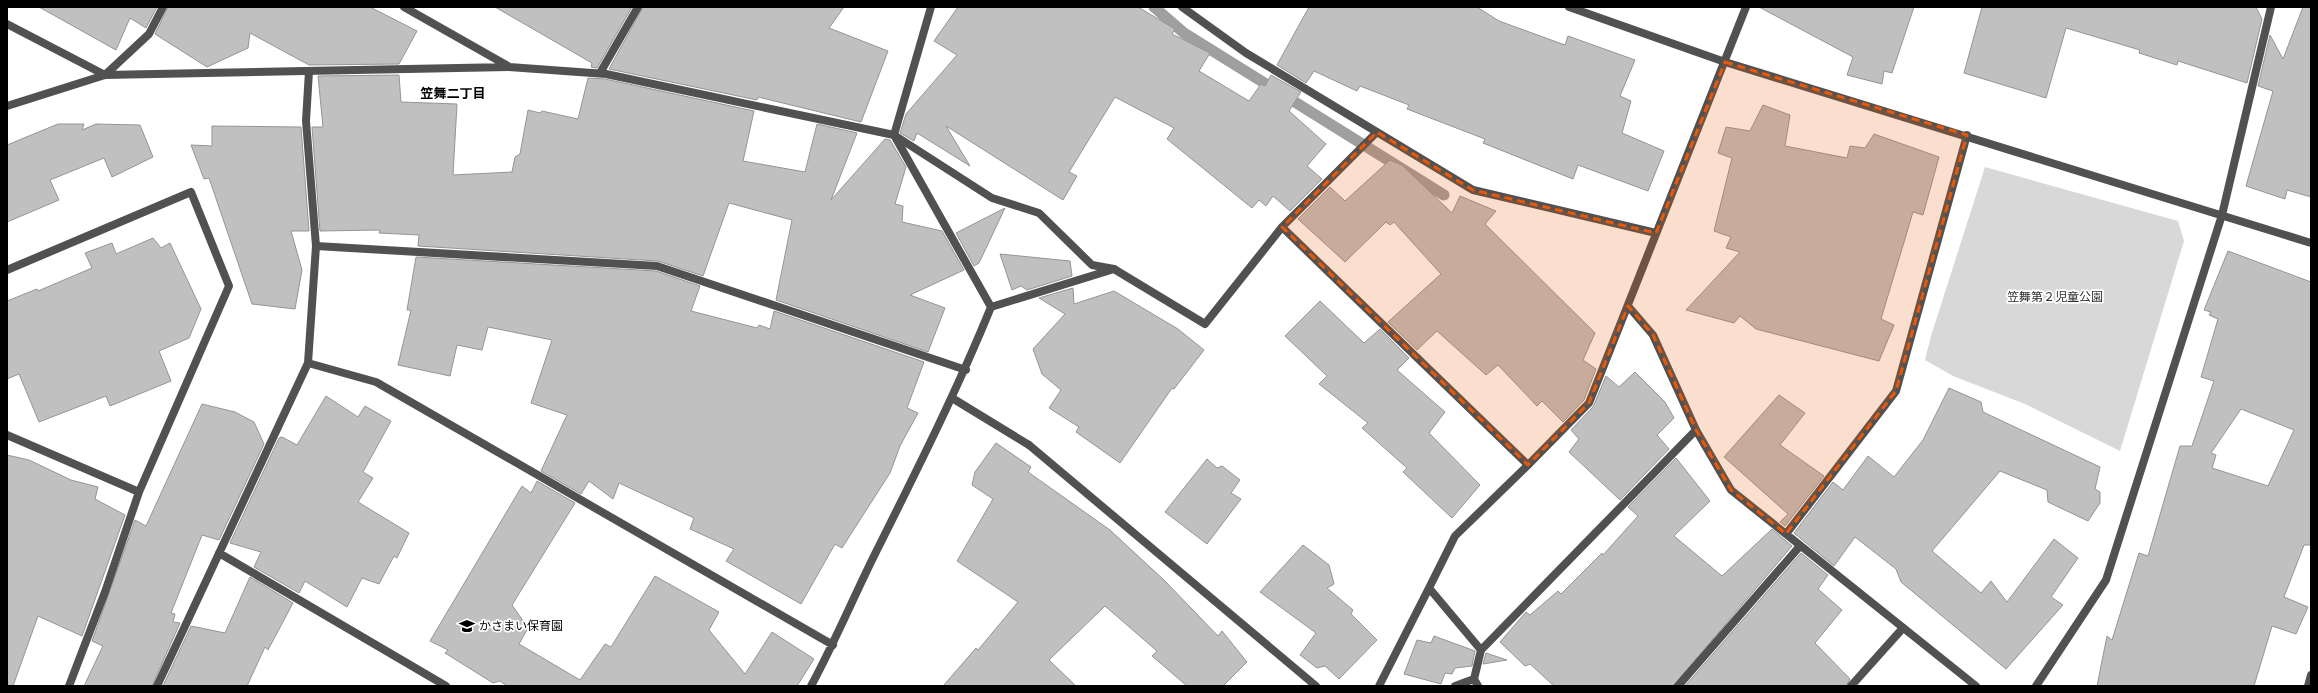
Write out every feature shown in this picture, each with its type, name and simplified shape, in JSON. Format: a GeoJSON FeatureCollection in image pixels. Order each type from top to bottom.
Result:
{"type":"FeatureCollection","features":[{"type":"Feature","properties":{"kind":"street"},"geometry":{"type":"LineString","coordinates":[[105,75],[149,34],[164,7]]}},
{"type":"Feature","properties":{"kind":"street"},"geometry":{"type":"LineString","coordinates":[[404,7],[509,67]]}},
{"type":"Feature","properties":{"kind":"street"},"geometry":{"type":"LineString","coordinates":[[600,74],[638,7]]}},
{"type":"Feature","properties":{"kind":"street"},"geometry":{"type":"LineString","coordinates":[[931,7],[894,135],[991,307]]}},
{"type":"Feature","properties":{"kind":"street"},"geometry":{"type":"LineString","coordinates":[[1182,7],[1246,52],[1473,190],[1656,233]]}},
{"type":"Feature","properties":{"kind":"street"},"geometry":{"type":"LineString","coordinates":[[1569,7],[1725,62],[1967,135],[2311,243]]}},
{"type":"Feature","properties":{"kind":"street"},"geometry":{"type":"LineString","coordinates":[[1379,686],[1455,536],[1589,403],[1746,7]]}},
{"type":"Feature","properties":{"kind":"street"},"geometry":{"type":"LineString","coordinates":[[2036,686],[2106,580],[2222,215],[2271,7]]}},
{"type":"Feature","properties":{"kind":"street"},"geometry":{"type":"LineString","coordinates":[[7,24],[105,75]]}},
{"type":"Feature","properties":{"kind":"street"},"geometry":{"type":"LineString","coordinates":[[7,106],[105,75],[509,67],[600,74],[894,135],[992,198],[1039,213],[1092,264],[1114,269],[1204,324],[1282,227],[1377,132]]}},
{"type":"Feature","properties":{"kind":"street"},"geometry":{"type":"LineString","coordinates":[[157,686],[308,363],[316,246],[306,121],[309,71]]}},
{"type":"Feature","properties":{"kind":"street"},"geometry":{"type":"LineString","coordinates":[[1786,534],[1896,391],[1967,135]]}},
{"type":"Feature","properties":{"kind":"street"},"geometry":{"type":"LineString","coordinates":[[7,270],[191,192],[229,286],[139,492],[105,592],[69,686]]}},
{"type":"Feature","properties":{"kind":"street"},"geometry":{"type":"LineString","coordinates":[[1282,227],[1528,465]]}},
{"type":"Feature","properties":{"kind":"street"},"geometry":{"type":"LineString","coordinates":[[316,246],[657,266],[966,370]]}},
{"type":"Feature","properties":{"kind":"street"},"geometry":{"type":"LineString","coordinates":[[991,307],[1114,269]]}},
{"type":"Feature","properties":{"kind":"street"},"geometry":{"type":"LineString","coordinates":[[1628,306],[1653,335],[1696,430],[1731,490],[1976,686]]}},
{"type":"Feature","properties":{"kind":"street"},"geometry":{"type":"LineString","coordinates":[[810,686],[833,644],[872,560],[966,370],[991,307]]}},
{"type":"Feature","properties":{"kind":"street"},"geometry":{"type":"LineString","coordinates":[[308,363],[376,382],[833,644]]}},
{"type":"Feature","properties":{"kind":"street"},"geometry":{"type":"LineString","coordinates":[[952,398],[1028,445],[1316,686]]}},
{"type":"Feature","properties":{"kind":"street"},"geometry":{"type":"LineString","coordinates":[[1455,686],[1476,682],[1481,650],[1696,430]]}},
{"type":"Feature","properties":{"kind":"street"},"geometry":{"type":"LineString","coordinates":[[7,435],[139,492]]}},
{"type":"Feature","properties":{"kind":"street"},"geometry":{"type":"LineString","coordinates":[[1678,686],[1800,546]]}},
{"type":"Feature","properties":{"kind":"street"},"geometry":{"type":"LineString","coordinates":[[219,553],[446,686]]}},
{"type":"Feature","properties":{"kind":"street"},"geometry":{"type":"LineString","coordinates":[[1429,588],[1481,650]]}},
{"type":"Feature","properties":{"kind":"street"},"geometry":{"type":"LineString","coordinates":[[1851,686],[1903,628]]}},
{"type":"Feature","properties":{"kind":"street"},"geometry":{"type":"LineString","coordinates":[[2308,686],[2311,674]]}},
{"type":"Feature","properties":{"kind":"highlighted area"},"geometry":{"type":"Polygon","coordinates":[[[1725,62],[1967,135],[1896,391],[1786,534],[1731,490],[1696,430],[1653,335],[1628,306],[1589,403],[1528,465],[1282,227],[1377,132],[1473,190],[1656,233],[1725,62]]]}},
{"type":"Feature","properties":{"kind":"green space","name":"笠舞第２児童公園"},"geometry":{"type":"Polygon","coordinates":[[[1985,167],[2178,221],[2184,241],[2120,451],[2025,404],[1953,376],[1925,360],[1931,336],[1985,167]]]}},
{"type":"Feature","properties":{"kind":"building"},"geometry":{"type":"Polygon","coordinates":[[[39,7],[157,7],[146,28],[130,18],[116,50],[39,7]]]}},
{"type":"Feature","properties":{"kind":"building"},"geometry":{"type":"Polygon","coordinates":[[[168,7],[370,7],[417,31],[399,64],[309,65],[250,33],[248,48],[207,67],[155,34],[168,7]]]}},
{"type":"Feature","properties":{"kind":"building"},"geometry":{"type":"Polygon","coordinates":[[[495,7],[632,7],[597,68],[591,67],[592,63],[495,7]]]}},
{"type":"Feature","properties":{"kind":"building"},"geometry":{"type":"Polygon","coordinates":[[[643,7],[844,7],[829,28],[888,51],[861,122],[758,97],[757,100],[609,69],[643,7]]]}},
{"type":"Feature","properties":{"kind":"building"},"geometry":{"type":"Polygon","coordinates":[[[958,7],[1138,7],[1175,29],[1172,34],[1210,53],[1199,71],[1249,101],[1261,84],[1265,86],[1271,75],[1301,92],[1289,111],[1326,144],[1307,166],[1322,179],[1290,211],[1273,196],[1266,206],[1259,200],[1252,208],[1167,139],[1174,128],[1115,97],[1069,172],[1077,176],[1063,200],[946,126],[970,166],[917,133],[914,141],[900,133],[906,114],[957,55],[934,41],[958,7]]]}},
{"type":"Feature","properties":{"kind":"building"},"geometry":{"type":"Polygon","coordinates":[[[1309,7],[1477,7],[1499,21],[1565,45],[1568,36],[1635,60],[1620,96],[1631,101],[1622,133],[1664,151],[1648,191],[1578,165],[1573,179],[1483,143],[1485,139],[1407,109],[1409,105],[1360,86],[1357,91],[1314,71],[1306,83],[1277,65],[1309,7]]]}},
{"type":"Feature","properties":{"kind":"building"},"geometry":{"type":"Polygon","coordinates":[[[1759,7],[1914,7],[1892,73],[1884,71],[1882,84],[1847,75],[1853,57],[1759,7]]]}},
{"type":"Feature","properties":{"kind":"building"},"geometry":{"type":"Polygon","coordinates":[[[1982,7],[2256,7],[2262,19],[2247,83],[2178,61],[2177,65],[2139,53],[2140,50],[2066,28],[2046,98],[1964,73],[1982,7]]]}},
{"type":"Feature","properties":{"kind":"building"},"geometry":{"type":"Polygon","coordinates":[[[2303,7],[2311,7],[2311,197],[2287,190],[2285,199],[2246,186],[2273,91],[2258,86],[2270,35],[2283,59],[2303,7]]]}},
{"type":"Feature","properties":{"kind":"building"},"geometry":{"type":"Polygon","coordinates":[[[399,75],[401,102],[457,104],[453,175],[512,172],[515,157],[520,154],[528,110],[540,113],[542,111],[578,119],[588,78],[605,79],[754,111],[743,161],[805,172],[817,124],[857,133],[831,200],[885,139],[890,140],[906,167],[895,204],[903,206],[902,222],[942,231],[964,270],[910,295],[945,308],[928,352],[776,300],[792,220],[729,203],[703,276],[658,261],[418,246],[419,235],[379,233],[380,230],[320,231],[312,127],[323,127],[318,76],[399,75]]]}},
{"type":"Feature","properties":{"kind":"building"},"geometry":{"type":"Polygon","coordinates":[[[1763,105],[1790,115],[1785,146],[1847,158],[1850,146],[1865,148],[1874,134],[1939,157],[1923,215],[1913,212],[1881,319],[1894,325],[1879,361],[1756,329],[1740,316],[1734,323],[1686,310],[1740,252],[1726,248],[1731,237],[1714,231],[1732,158],[1718,153],[1726,127],[1750,131],[1763,105]]]}},
{"type":"Feature","properties":{"kind":"building"},"geometry":{"type":"Polygon","coordinates":[[[58,124],[84,124],[82,130],[96,124],[140,125],[153,157],[112,177],[104,158],[50,180],[59,200],[7,222],[7,145],[58,124]]]}},
{"type":"Feature","properties":{"kind":"building"},"geometry":{"type":"Polygon","coordinates":[[[212,126],[301,127],[309,231],[291,231],[302,270],[295,309],[252,304],[209,178],[204,179],[191,145],[212,146],[212,126]]]}},
{"type":"Feature","properties":{"kind":"building"},"geometry":{"type":"Polygon","coordinates":[[[1390,160],[1402,165],[1452,213],[1460,196],[1496,211],[1485,224],[1595,333],[1583,360],[1596,369],[1584,400],[1563,422],[1542,401],[1537,406],[1498,365],[1486,375],[1437,331],[1417,350],[1388,322],[1441,274],[1394,222],[1390,225],[1386,222],[1345,262],[1298,219],[1330,187],[1345,201],[1390,160]]]}},
{"type":"Feature","properties":{"kind":"building"},"geometry":{"type":"Polygon","coordinates":[[[1005,208],[979,263],[974,266],[956,233],[1005,208]]]}},
{"type":"Feature","properties":{"kind":"building"},"geometry":{"type":"Polygon","coordinates":[[[153,238],[161,248],[170,243],[201,309],[189,338],[159,351],[171,381],[110,406],[106,396],[39,422],[19,374],[7,379],[7,301],[37,289],[38,291],[92,268],[85,253],[112,243],[116,254],[153,238]]]}},
{"type":"Feature","properties":{"kind":"building"},"geometry":{"type":"Polygon","coordinates":[[[2228,251],[2311,282],[2311,545],[2304,545],[2284,597],[2308,607],[2296,634],[2272,626],[2254,686],[2097,686],[2107,636],[2112,640],[2139,553],[2148,556],[2180,446],[2192,446],[2214,381],[2201,377],[2218,319],[2209,315],[2211,312],[2204,310],[2228,251]],[[2241,409],[2211,453],[2216,455],[2212,468],[2268,486],[2294,430],[2241,409]]]}},
{"type":"Feature","properties":{"kind":"building"},"geometry":{"type":"Polygon","coordinates":[[[1000,254],[1070,261],[1072,276],[1027,290],[1021,286],[1012,290],[1000,254]]]}},
{"type":"Feature","properties":{"kind":"building"},"geometry":{"type":"Polygon","coordinates":[[[416,257],[656,271],[700,286],[691,311],[757,328],[759,325],[770,329],[774,311],[924,362],[907,408],[918,413],[900,446],[890,473],[842,548],[835,544],[801,604],[726,561],[734,549],[690,529],[694,518],[619,483],[613,499],[589,481],[581,494],[541,471],[567,415],[531,403],[552,340],[488,327],[482,350],[457,345],[450,376],[398,365],[411,310],[407,310],[416,257]]]}},
{"type":"Feature","properties":{"kind":"building"},"geometry":{"type":"Polygon","coordinates":[[[1073,288],[1074,304],[1114,291],[1178,329],[1204,350],[1174,389],[1172,388],[1120,463],[1076,432],[1079,427],[1049,408],[1061,390],[1042,374],[1033,349],[1065,314],[1039,298],[1073,288]]]}},
{"type":"Feature","properties":{"kind":"building"},"geometry":{"type":"Polygon","coordinates":[[[1320,301],[1364,343],[1380,329],[1409,358],[1397,370],[1445,412],[1429,433],[1480,485],[1452,518],[1403,472],[1407,468],[1362,428],[1368,423],[1319,384],[1327,376],[1285,336],[1320,301]]]}},
{"type":"Feature","properties":{"kind":"building"},"geometry":{"type":"Polygon","coordinates":[[[1635,372],[1665,402],[1674,418],[1657,435],[1669,449],[1620,500],[1569,452],[1579,439],[1571,430],[1593,407],[1606,376],[1619,387],[1635,372]]]}},
{"type":"Feature","properties":{"kind":"building"},"geometry":{"type":"Polygon","coordinates":[[[1949,388],[1981,402],[1983,412],[2100,467],[2095,489],[2100,492],[2100,503],[2088,521],[2048,502],[2047,490],[2000,471],[1932,551],[1981,593],[1991,581],[2007,602],[2054,539],[2078,558],[2051,597],[2063,605],[2006,669],[1901,582],[1896,569],[1855,537],[1834,566],[1794,533],[1833,482],[1843,490],[1868,456],[1894,477],[1923,440],[1949,388]]]}},
{"type":"Feature","properties":{"kind":"building"},"geometry":{"type":"Polygon","coordinates":[[[1779,395],[1805,413],[1780,445],[1824,476],[1785,526],[1780,522],[1788,514],[1724,457],[1779,395]]]}},
{"type":"Feature","properties":{"kind":"building"},"geometry":{"type":"Polygon","coordinates":[[[326,396],[358,417],[365,406],[391,421],[363,472],[373,478],[358,502],[409,533],[397,558],[394,556],[379,584],[362,578],[347,607],[305,581],[299,593],[254,567],[261,552],[230,543],[279,438],[282,437],[297,445],[326,396]]]}},
{"type":"Feature","properties":{"kind":"building"},"geometry":{"type":"Polygon","coordinates":[[[202,404],[235,412],[254,422],[264,444],[219,540],[202,535],[171,613],[175,614],[173,622],[180,623],[152,686],[84,686],[103,646],[92,641],[135,520],[146,526],[202,404]]]}},
{"type":"Feature","properties":{"kind":"building"},"geometry":{"type":"Polygon","coordinates":[[[996,443],[1031,467],[1028,472],[1110,530],[1165,581],[1218,636],[1222,631],[1247,662],[1223,686],[1187,686],[1152,656],[1157,651],[1105,606],[1049,660],[1076,686],[943,686],[976,648],[978,650],[1018,602],[957,561],[993,499],[972,485],[975,472],[996,443]]]}},
{"type":"Feature","properties":{"kind":"building"},"geometry":{"type":"Polygon","coordinates":[[[7,455],[29,460],[71,480],[98,487],[95,499],[125,515],[82,636],[38,616],[13,686],[7,686],[7,455]]]}},
{"type":"Feature","properties":{"kind":"building"},"geometry":{"type":"Polygon","coordinates":[[[1676,458],[1710,501],[1674,536],[1722,576],[1772,529],[1792,546],[1673,686],[1554,686],[1530,664],[1525,666],[1500,642],[1526,612],[1530,615],[1558,591],[1561,594],[1602,553],[1603,555],[1638,516],[1628,507],[1676,458]]]}},
{"type":"Feature","properties":{"kind":"building"},"geometry":{"type":"Polygon","coordinates":[[[1207,459],[1217,468],[1222,466],[1240,480],[1231,493],[1241,499],[1207,544],[1165,512],[1207,459]]]}},
{"type":"Feature","properties":{"kind":"building"},"geometry":{"type":"Polygon","coordinates":[[[537,481],[575,503],[512,605],[528,628],[519,644],[580,680],[605,644],[611,647],[655,576],[719,612],[709,630],[745,674],[772,632],[814,659],[797,686],[507,686],[500,681],[493,683],[445,653],[448,650],[430,641],[522,486],[531,493],[537,481]]]}},
{"type":"Feature","properties":{"kind":"building"},"geometry":{"type":"Polygon","coordinates":[[[1303,545],[1329,565],[1334,584],[1327,588],[1353,610],[1351,614],[1377,640],[1339,679],[1325,666],[1317,668],[1300,655],[1316,633],[1260,592],[1303,545]]]}},
{"type":"Feature","properties":{"kind":"building"},"geometry":{"type":"Polygon","coordinates":[[[1801,553],[1828,575],[1818,589],[1842,610],[1815,643],[1850,679],[1846,686],[1685,686],[1801,553]]]}},
{"type":"Feature","properties":{"kind":"building"},"geometry":{"type":"Polygon","coordinates":[[[250,577],[293,603],[268,650],[265,647],[247,686],[163,686],[191,626],[225,633],[250,577]]]}},
{"type":"Feature","properties":{"kind":"building"},"geometry":{"type":"Polygon","coordinates":[[[1434,636],[1475,651],[1472,666],[1455,668],[1452,674],[1445,673],[1441,684],[1404,674],[1417,640],[1431,643],[1434,636]]]}},
{"type":"Feature","properties":{"kind":"building"},"geometry":{"type":"Polygon","coordinates":[[[1486,653],[1507,660],[1483,664],[1486,653]]]}},
{"type":"Feature","properties":{"kind":"waterway"},"geometry":{"type":"LineString","coordinates":[[1154,7],[1184,33],[1444,195]]}},
{"type":"Feature","properties":{"kind":"place","name":"かさまい保育園"},"geometry":{"type":"Point","coordinates":[467,626]}},
{"type":"Feature","properties":{"kind":"district","name":"笠舞二丁目"},"geometry":{"type":"Point","coordinates":[453,93]}}]}
